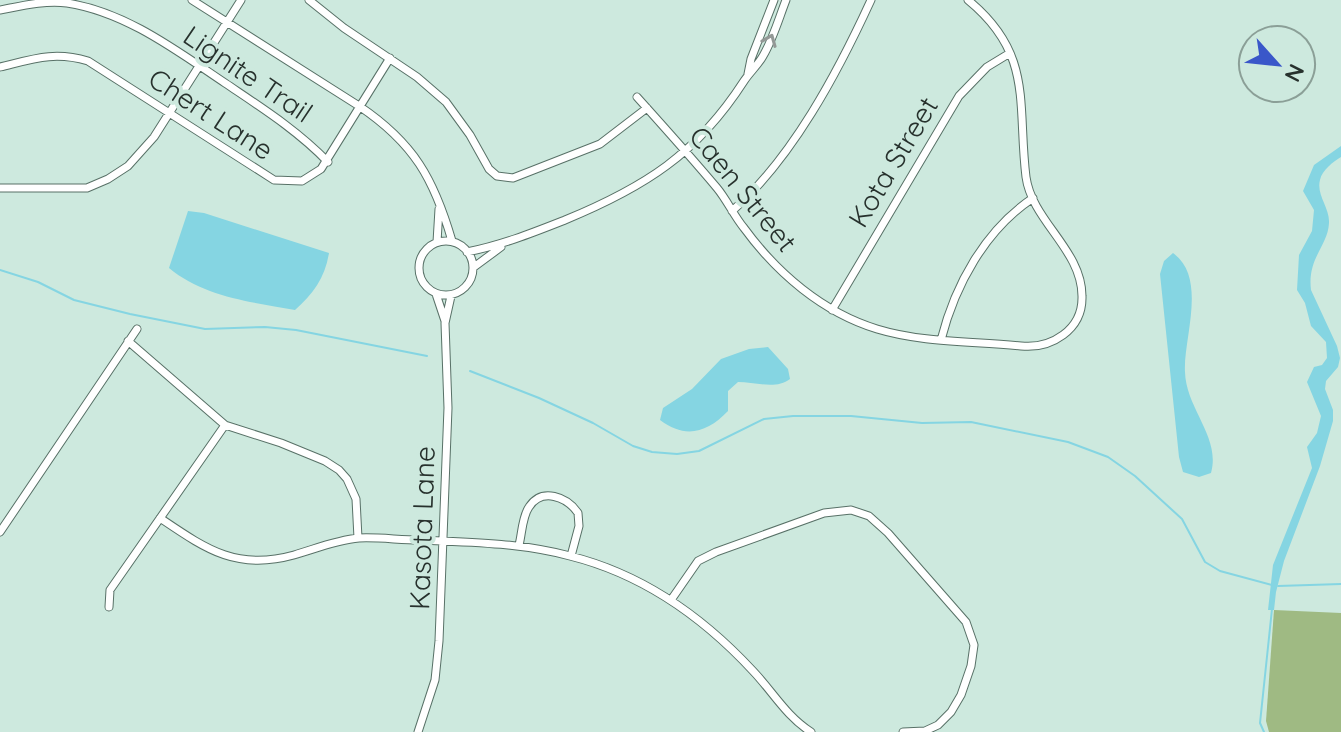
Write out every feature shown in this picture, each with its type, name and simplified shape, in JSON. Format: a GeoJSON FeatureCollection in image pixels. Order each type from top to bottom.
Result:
{"type":"FeatureCollection","features":[{"type":"Feature","properties":{"kind":"street","name":"Kasota Lane"},"geometry":{"type":"LineString","coordinates":[[192,0],[385,123],[405,142],[422,168],[452,241]]}},
{"type":"Feature","properties":{"kind":"street"},"geometry":{"type":"LineString","coordinates":[[0,188],[87,188],[128,166],[169,113],[241,0]]}},
{"type":"Feature","properties":{"kind":"street"},"geometry":{"type":"LineString","coordinates":[[309,0],[322,13],[417,77],[446,102],[465,127],[489,169],[497,176],[513,178],[600,144],[647,108]]}},
{"type":"Feature","properties":{"kind":"street"},"geometry":{"type":"LineString","coordinates":[[747,76],[774,0]]}},
{"type":"Feature","properties":{"kind":"street"},"geometry":{"type":"LineString","coordinates":[[467,252],[502,245],[614,198],[653,176],[685,152],[716,121],[764,54],[786,0]]}},
{"type":"Feature","properties":{"kind":"street"},"geometry":{"type":"LineString","coordinates":[[732,211],[754,192],[787,149],[839,65],[871,0]]}},
{"type":"Feature","properties":{"kind":"street","name":"Caen Street"},"geometry":{"type":"LineString","coordinates":[[637,97],[719,191],[766,256],[789,279],[832,310],[876,328],[941,340],[1031,347],[1050,344],[1073,324],[1083,297],[1080,280],[1072,261],[1033,198],[1026,176],[1019,75],[996,30],[968,0]]}},
{"type":"Feature","properties":{"kind":"street"},"geometry":{"type":"LineString","coordinates":[[979,9],[987,0]]}},
{"type":"Feature","properties":{"kind":"street","name":"Lignite Trail"},"geometry":{"type":"LineString","coordinates":[[0,10],[63,2],[90,7],[128,22],[299,132],[328,162]]}},
{"type":"Feature","properties":{"kind":"street","name":"Kota Street"},"geometry":{"type":"LineString","coordinates":[[832,310],[959,96],[987,67],[1010,53]]}},
{"type":"Feature","properties":{"kind":"street","name":"Chert Lane"},"geometry":{"type":"LineString","coordinates":[[0,67],[48,55],[88,61],[274,180],[294,182],[308,179],[328,162]]}},
{"type":"Feature","properties":{"kind":"street"},"geometry":{"type":"LineString","coordinates":[[328,162],[390,58]]}},
{"type":"Feature","properties":{"kind":"street"},"geometry":{"type":"LineString","coordinates":[[941,340],[956,293],[995,229],[1033,198]]}},
{"type":"Feature","properties":{"kind":"street","name":"Kasota Lane"},"geometry":{"type":"LineString","coordinates":[[439,209],[437,242],[426,250],[419,272],[425,286],[436,294],[445,323]]}},
{"type":"Feature","properties":{"kind":"street"},"geometry":{"type":"LineString","coordinates":[[437,242],[452,241],[467,252],[474,267]]}},
{"type":"Feature","properties":{"kind":"street","name":"Kasota Lane"},"geometry":{"type":"LineString","coordinates":[[418,732],[435,680],[439,641],[448,408],[445,323],[451,296],[469,283],[474,267],[502,245]]}},
{"type":"Feature","properties":{"kind":"street"},"geometry":{"type":"LineString","coordinates":[[436,294],[451,296]]}},
{"type":"Feature","properties":{"kind":"street"},"geometry":{"type":"LineString","coordinates":[[0,532],[137,329]]}},
{"type":"Feature","properties":{"kind":"street"},"geometry":{"type":"LineString","coordinates":[[128,341],[225,425],[281,443],[339,470],[356,499],[358,538]]}},
{"type":"Feature","properties":{"kind":"street"},"geometry":{"type":"LineString","coordinates":[[109,607],[110,590],[225,425]]}},
{"type":"Feature","properties":{"kind":"street"},"geometry":{"type":"LineString","coordinates":[[519,545],[529,507],[538,499],[562,497],[578,513],[579,526],[571,556]]}},
{"type":"Feature","properties":{"kind":"street"},"geometry":{"type":"LineString","coordinates":[[671,600],[698,561],[716,552],[824,513],[851,510],[869,516],[888,533],[966,622],[974,645],[971,666],[951,712],[938,725],[925,731],[903,732]]}},
{"type":"Feature","properties":{"kind":"street"},"geometry":{"type":"LineString","coordinates":[[160,518],[206,548],[225,557],[246,560],[283,558],[358,538],[519,545],[571,556],[617,573],[671,600],[703,623],[730,647],[793,720],[811,732]]}},
{"type":"Feature","properties":{"kind":"green space"},"geometry":{"type":"Polygon","coordinates":[[[1274,610],[1341,613],[1341,732],[1269,732],[1266,721],[1274,610]]]}},
{"type":"Feature","properties":{"kind":"water"},"geometry":{"type":"Polygon","coordinates":[[[1341,146],[1341,157],[1325,170],[1320,180],[1329,223],[1311,279],[1311,290],[1340,358],[1338,367],[1326,381],[1325,389],[1333,410],[1333,421],[1320,466],[1284,561],[1274,610],[1268,610],[1273,565],[1312,468],[1307,447],[1317,433],[1321,416],[1307,382],[1314,367],[1322,365],[1327,358],[1326,342],[1311,326],[1305,303],[1297,290],[1299,255],[1312,231],[1314,210],[1303,191],[1314,165],[1341,146]]]}},
{"type":"Feature","properties":{"kind":"water"},"geometry":{"type":"Polygon","coordinates":[[[188,211],[204,213],[329,253],[313,292],[295,310],[229,297],[183,278],[169,268],[188,211]]]}},
{"type":"Feature","properties":{"kind":"water"},"geometry":{"type":"Polygon","coordinates":[[[1173,253],[1183,264],[1192,293],[1185,358],[1187,385],[1207,435],[1213,460],[1211,473],[1199,477],[1183,472],[1179,457],[1160,274],[1164,261],[1173,253]]]}},
{"type":"Feature","properties":{"kind":"water"},"geometry":{"type":"Polygon","coordinates":[[[768,347],[788,369],[790,379],[772,385],[738,382],[728,391],[728,411],[704,429],[678,430],[660,420],[663,408],[692,389],[721,359],[749,349],[768,347]]]}},
{"type":"Feature","properties":{"kind":"waterway"},"geometry":{"type":"LineString","coordinates":[[0,270],[38,282],[74,300],[130,314],[205,329],[265,327],[296,330],[427,356]]}},
{"type":"Feature","properties":{"kind":"waterway"},"geometry":{"type":"LineString","coordinates":[[470,371],[539,398],[633,446],[652,452],[677,454],[699,451],[764,419],[793,416],[851,416],[922,423],[971,422],[1068,442],[1108,457],[1135,476],[1182,519],[1205,562],[1220,571],[1272,585]]}},
{"type":"Feature","properties":{"kind":"waterway"},"geometry":{"type":"LineString","coordinates":[[1278,586],[1341,584]]}},
{"type":"Feature","properties":{"kind":"waterway"},"geometry":{"type":"LineString","coordinates":[[1264,732],[1260,723],[1272,609]]}}]}
